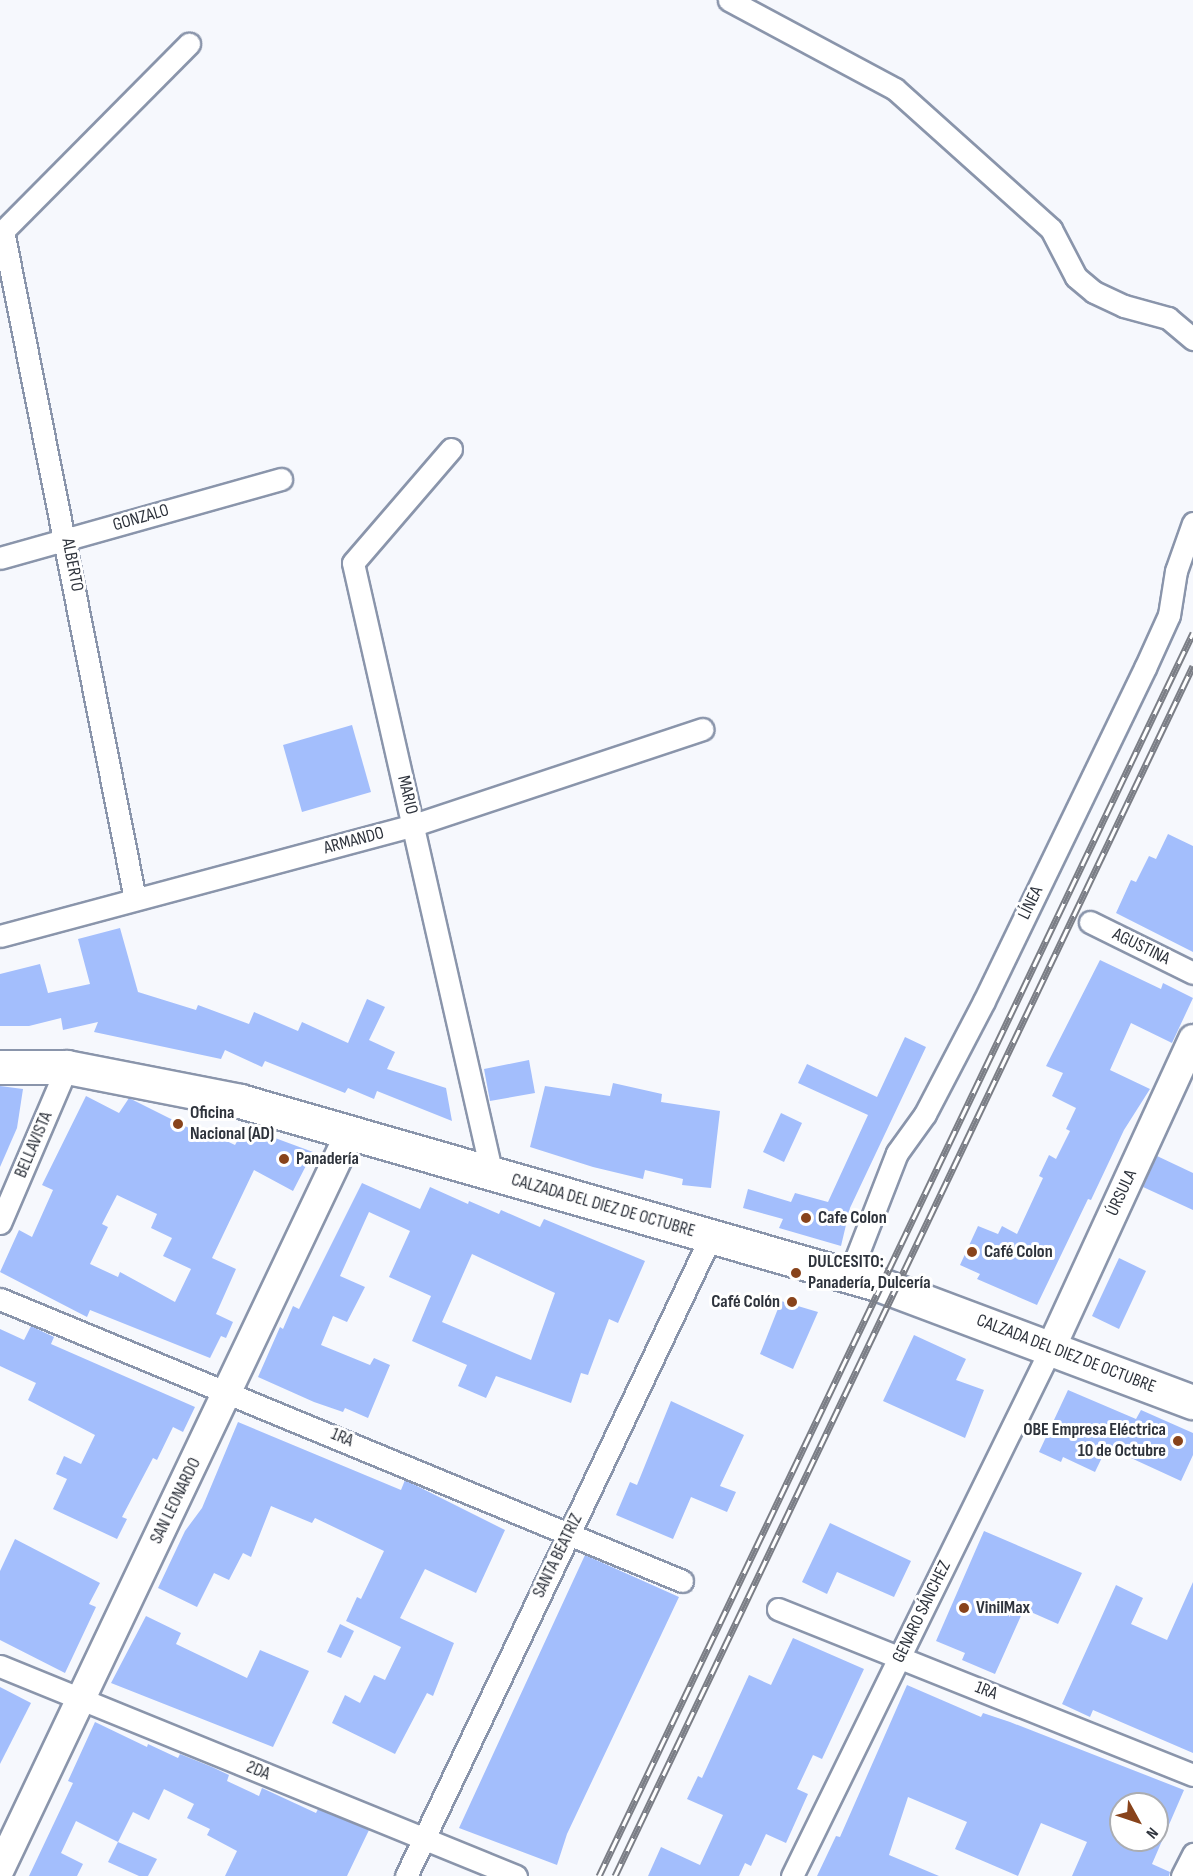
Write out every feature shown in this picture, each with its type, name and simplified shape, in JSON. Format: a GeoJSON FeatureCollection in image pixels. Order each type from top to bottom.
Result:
{"type":"FeatureCollection","features":[{"type":"Feature","properties":{"kind":"main road","name":"CALZADA DEL DIEZ DE OCTUBRE"},"geometry":{"type":"LineString","coordinates":[[0,1066],[67,1067],[240,1101],[849,1276],[1051,1348],[1193,1402]]}},
{"type":"Feature","properties":{"kind":"street"},"geometry":{"type":"LineString","coordinates":[[729,0],[895,89],[1051,229],[1076,277],[1094,292],[1124,306],[1168,318],[1193,339]]}},
{"type":"Feature","properties":{"kind":"street"},"geometry":{"type":"LineString","coordinates":[[2,231],[189,44]]}},
{"type":"Feature","properties":{"kind":"street","name":"ALBERTO"},"geometry":{"type":"LineString","coordinates":[[2,231],[67,539],[135,899]]}},
{"type":"Feature","properties":{"kind":"street","name":"MARIO"},"geometry":{"type":"LineString","coordinates":[[451,449],[353,563],[492,1175]]}},
{"type":"Feature","properties":{"kind":"street","name":"GONZALO"},"geometry":{"type":"LineString","coordinates":[[0,558],[281,478]]}},
{"type":"Feature","properties":{"kind":"street","name":"LÍNEA"},"geometry":{"type":"LineString","coordinates":[[849,1276],[897,1153],[925,1114],[984,1001],[1145,668],[1169,615],[1176,571],[1193,523]]}},
{"type":"Feature","properties":{"kind":"street","name":"ARMANDO"},"geometry":{"type":"LineString","coordinates":[[0,936],[414,825],[702,729]]}},
{"type":"Feature","properties":{"kind":"street","name":"AGUSTINA"},"geometry":{"type":"LineString","coordinates":[[1090,922],[1193,973]]}},
{"type":"Feature","properties":{"kind":"street","name":"ÚRSULA"},"geometry":{"type":"LineString","coordinates":[[1051,1348],[1193,1039]]}},
{"type":"Feature","properties":{"kind":"street","name":"BELLAVISTA"},"geometry":{"type":"LineString","coordinates":[[0,1223],[67,1067]]}},
{"type":"Feature","properties":{"kind":"street","name":"SAN LEONARDO"},"geometry":{"type":"LineString","coordinates":[[0,1869],[350,1132]]}},
{"type":"Feature","properties":{"kind":"street","name":"SANTA BEATRIZ"},"geometry":{"type":"LineString","coordinates":[[406,1876],[711,1236]]}},
{"type":"Feature","properties":{"kind":"street","name":"1RA"},"geometry":{"type":"LineString","coordinates":[[0,1299],[229,1390],[682,1581]]}},
{"type":"Feature","properties":{"kind":"street","name":"GENARO SÁNCHEZ"},"geometry":{"type":"LineString","coordinates":[[792,1876],[1051,1348]]}},
{"type":"Feature","properties":{"kind":"street","name":"1RA"},"geometry":{"type":"LineString","coordinates":[[778,1609],[1193,1775]]}},
{"type":"Feature","properties":{"kind":"street","name":"2DA"},"geometry":{"type":"LineString","coordinates":[[0,1666],[516,1876]]}},
{"type":"Feature","properties":{"kind":"street"},"geometry":{"type":"LineString","coordinates":[[1182,1876],[1193,1854]]}},
{"type":"Feature","properties":{"kind":"building"},"geometry":{"type":"Polygon","coordinates":[[[352,725],[371,792],[302,812],[283,745],[352,725]]]}},
{"type":"Feature","properties":{"kind":"building"},"geometry":{"type":"Polygon","coordinates":[[[1168,834],[1193,846],[1193,952],[1116,913],[1131,880],[1136,882],[1149,856],[1156,859],[1168,834]]]}},
{"type":"Feature","properties":{"kind":"building"},"geometry":{"type":"Polygon","coordinates":[[[120,928],[138,992],[196,1010],[198,1005],[249,1024],[254,1012],[298,1031],[302,1022],[348,1043],[367,999],[385,1007],[369,1040],[395,1052],[387,1069],[446,1088],[452,1121],[377,1091],[374,1099],[348,1088],[345,1093],[265,1061],[262,1067],[225,1050],[221,1059],[94,1032],[98,1022],[63,1030],[61,1018],[29,1026],[0,1026],[0,974],[40,964],[48,993],[90,984],[78,939],[120,928]]]}},
{"type":"Feature","properties":{"kind":"building"},"geometry":{"type":"Polygon","coordinates":[[[1100,960],[1161,989],[1163,983],[1193,998],[1172,1043],[1131,1023],[1110,1070],[1150,1089],[1124,1130],[1037,1305],[977,1279],[980,1274],[960,1265],[978,1226],[998,1234],[1002,1226],[1017,1234],[1043,1178],[1039,1176],[1049,1155],[1056,1159],[1070,1131],[1066,1129],[1076,1108],[1052,1096],[1063,1073],[1046,1066],[1100,960]]]}},
{"type":"Feature","properties":{"kind":"building"},"geometry":{"type":"Polygon","coordinates":[[[905,1037],[926,1047],[850,1208],[841,1246],[779,1228],[783,1219],[743,1208],[748,1189],[791,1202],[795,1193],[828,1202],[868,1115],[798,1083],[807,1064],[877,1097],[905,1037]]]}},
{"type":"Feature","properties":{"kind":"building"},"geometry":{"type":"Polygon","coordinates":[[[529,1060],[535,1093],[490,1101],[484,1069],[529,1060]]]}},
{"type":"Feature","properties":{"kind":"building"},"geometry":{"type":"Polygon","coordinates":[[[613,1083],[662,1094],[661,1102],[720,1111],[711,1188],[682,1185],[683,1179],[645,1170],[643,1179],[593,1167],[530,1147],[545,1086],[610,1096],[613,1083]]]}},
{"type":"Feature","properties":{"kind":"building"},"geometry":{"type":"Polygon","coordinates":[[[0,1086],[23,1089],[17,1128],[0,1167],[0,1086]]]}},
{"type":"Feature","properties":{"kind":"building"},"geometry":{"type":"Polygon","coordinates":[[[86,1096],[119,1113],[129,1098],[195,1131],[197,1127],[235,1145],[245,1127],[313,1152],[293,1191],[254,1170],[212,1258],[236,1269],[216,1314],[233,1322],[226,1338],[221,1336],[210,1358],[90,1310],[87,1317],[0,1272],[19,1230],[32,1237],[53,1190],[42,1185],[86,1096]],[[117,1195],[102,1224],[108,1227],[90,1264],[118,1277],[120,1272],[175,1302],[191,1269],[163,1256],[172,1238],[151,1228],[157,1214],[117,1195]]]}},
{"type":"Feature","properties":{"kind":"building"},"geometry":{"type":"Polygon","coordinates":[[[781,1113],[802,1123],[784,1162],[763,1152],[781,1113]]]}},
{"type":"Feature","properties":{"kind":"building"},"geometry":{"type":"Polygon","coordinates":[[[1157,1156],[1193,1173],[1193,1210],[1143,1187],[1157,1156]]]}},
{"type":"Feature","properties":{"kind":"building"},"geometry":{"type":"Polygon","coordinates":[[[362,1183],[420,1209],[430,1187],[468,1204],[469,1201],[499,1214],[501,1210],[540,1227],[544,1219],[645,1261],[618,1323],[609,1319],[588,1375],[581,1373],[571,1403],[496,1376],[486,1398],[458,1386],[467,1365],[412,1341],[431,1296],[389,1277],[410,1231],[369,1212],[340,1276],[365,1287],[347,1322],[333,1316],[321,1345],[370,1365],[374,1358],[390,1365],[368,1418],[345,1408],[343,1412],[314,1402],[258,1377],[280,1327],[283,1329],[293,1306],[299,1309],[362,1183]],[[472,1254],[442,1322],[531,1360],[555,1293],[472,1254]]]}},
{"type":"Feature","properties":{"kind":"building"},"geometry":{"type":"Polygon","coordinates":[[[1119,1258],[1146,1271],[1119,1329],[1092,1316],[1119,1258]]]}},
{"type":"Feature","properties":{"kind":"building"},"geometry":{"type":"Polygon","coordinates":[[[781,1301],[818,1312],[793,1369],[760,1354],[781,1301]]]}},
{"type":"Feature","properties":{"kind":"building"},"geometry":{"type":"Polygon","coordinates":[[[31,1326],[54,1337],[51,1344],[195,1407],[183,1432],[173,1427],[157,1460],[153,1458],[122,1517],[127,1519],[117,1539],[53,1509],[67,1479],[56,1474],[64,1456],[81,1464],[95,1435],[28,1400],[36,1383],[0,1366],[0,1329],[24,1340],[31,1326]]]}},
{"type":"Feature","properties":{"kind":"building"},"geometry":{"type":"Polygon","coordinates":[[[914,1335],[966,1359],[956,1380],[984,1390],[965,1438],[883,1401],[914,1335]]]}},
{"type":"Feature","properties":{"kind":"building"},"geometry":{"type":"Polygon","coordinates":[[[1068,1390],[1136,1419],[1141,1410],[1193,1433],[1193,1455],[1181,1481],[1107,1447],[1095,1472],[1063,1457],[1061,1462],[1039,1452],[1068,1390]]]}},
{"type":"Feature","properties":{"kind":"building"},"geometry":{"type":"Polygon","coordinates":[[[671,1401],[744,1435],[720,1486],[736,1492],[727,1512],[691,1497],[673,1539],[616,1515],[630,1482],[637,1485],[671,1401]]]}},
{"type":"Feature","properties":{"kind":"building"},"geometry":{"type":"Polygon","coordinates":[[[238,1422],[401,1490],[405,1480],[505,1530],[476,1593],[425,1569],[400,1618],[454,1643],[433,1696],[427,1693],[395,1754],[332,1723],[345,1695],[360,1703],[374,1675],[385,1680],[401,1647],[346,1621],[357,1597],[361,1599],[384,1551],[315,1518],[312,1523],[271,1506],[251,1557],[243,1553],[229,1580],[214,1573],[197,1607],[158,1588],[185,1531],[202,1508],[238,1422]]]}},
{"type":"Feature","properties":{"kind":"building"},"geometry":{"type":"Polygon","coordinates":[[[830,1523],[911,1561],[894,1597],[837,1572],[827,1594],[802,1582],[830,1523]]]}},
{"type":"Feature","properties":{"kind":"building"},"geometry":{"type":"Polygon","coordinates":[[[984,1531],[1082,1573],[1058,1624],[1024,1609],[995,1674],[962,1660],[965,1653],[936,1641],[984,1531]]]}},
{"type":"Feature","properties":{"kind":"building"},"geometry":{"type":"Polygon","coordinates":[[[15,1539],[100,1583],[89,1604],[96,1607],[65,1673],[0,1640],[0,1571],[15,1539]]]}},
{"type":"Feature","properties":{"kind":"building"},"geometry":{"type":"Polygon","coordinates":[[[585,1555],[679,1597],[567,1834],[557,1865],[459,1828],[585,1555]]]}},
{"type":"Feature","properties":{"kind":"building"},"geometry":{"type":"Polygon","coordinates":[[[1193,1582],[1193,1753],[1093,1710],[1090,1717],[1062,1704],[1116,1585],[1143,1598],[1131,1624],[1167,1640],[1193,1582]]]}},
{"type":"Feature","properties":{"kind":"building"},"geometry":{"type":"Polygon","coordinates":[[[146,1616],[181,1633],[176,1644],[247,1678],[260,1650],[309,1671],[273,1747],[111,1683],[146,1616]]]}},
{"type":"Feature","properties":{"kind":"building"},"geometry":{"type":"Polygon","coordinates":[[[340,1624],[354,1631],[341,1658],[327,1652],[340,1624]]]}},
{"type":"Feature","properties":{"kind":"building"},"geometry":{"type":"Polygon","coordinates":[[[793,1638],[864,1669],[822,1759],[813,1755],[797,1789],[808,1794],[786,1843],[766,1834],[751,1866],[745,1863],[739,1876],[648,1876],[661,1847],[700,1865],[723,1815],[687,1799],[698,1776],[702,1778],[749,1675],[771,1685],[793,1638]]]}},
{"type":"Feature","properties":{"kind":"building"},"geometry":{"type":"Polygon","coordinates":[[[907,1685],[981,1717],[983,1713],[1010,1722],[1184,1790],[1169,1825],[1169,1792],[1109,1792],[1109,1852],[1157,1852],[1152,1864],[1170,1872],[1169,1876],[1072,1876],[1087,1842],[1041,1823],[1018,1876],[955,1849],[967,1822],[908,1797],[889,1855],[939,1876],[817,1876],[836,1836],[840,1837],[907,1685]]]}},
{"type":"Feature","properties":{"kind":"building"},"geometry":{"type":"Polygon","coordinates":[[[0,1687],[31,1703],[0,1764],[0,1687]]]}},
{"type":"Feature","properties":{"kind":"building"},"geometry":{"type":"Polygon","coordinates":[[[95,1722],[147,1747],[148,1744],[178,1758],[180,1754],[212,1767],[229,1775],[227,1781],[259,1796],[262,1788],[316,1813],[318,1809],[369,1830],[347,1876],[225,1876],[237,1851],[207,1835],[210,1829],[187,1818],[194,1804],[164,1789],[149,1820],[133,1812],[118,1842],[76,1821],[61,1853],[83,1864],[77,1876],[29,1876],[73,1783],[68,1781],[95,1722]]]}},
{"type":"Feature","properties":{"kind":"building"},"geometry":{"type":"Polygon","coordinates":[[[118,1842],[157,1859],[148,1876],[139,1876],[108,1862],[118,1842]]]}},
{"type":"Feature","properties":{"kind":"railway"},"geometry":{"type":"LineString","coordinates":[[599,1876],[1193,633]]}},
{"type":"Feature","properties":{"kind":"railway"},"geometry":{"type":"LineString","coordinates":[[615,1876],[1193,666]]}},
{"type":"Feature","properties":{"kind":"place","name":"Oficina Nacional (AD)"},"geometry":{"type":"Point","coordinates":[178,1124]}},
{"type":"Feature","properties":{"kind":"place","name":"Panadería"},"geometry":{"type":"Point","coordinates":[284,1159]}},
{"type":"Feature","properties":{"kind":"place","name":"Cafe Colon"},"geometry":{"type":"Point","coordinates":[806,1218]}},
{"type":"Feature","properties":{"kind":"place","name":"Café Colon"},"geometry":{"type":"Point","coordinates":[972,1252]}},
{"type":"Feature","properties":{"kind":"place","name":"DULCESITO: Panadería, Dulcería"},"geometry":{"type":"Point","coordinates":[796,1273]}},
{"type":"Feature","properties":{"kind":"place","name":"Café Colón"},"geometry":{"type":"Point","coordinates":[792,1302]}},
{"type":"Feature","properties":{"kind":"place","name":"OBE Empresa Eléctrica 10 de Octubre"},"geometry":{"type":"Point","coordinates":[1178,1441]}},
{"type":"Feature","properties":{"kind":"place","name":"VinilMax"},"geometry":{"type":"Point","coordinates":[964,1608]}}]}
